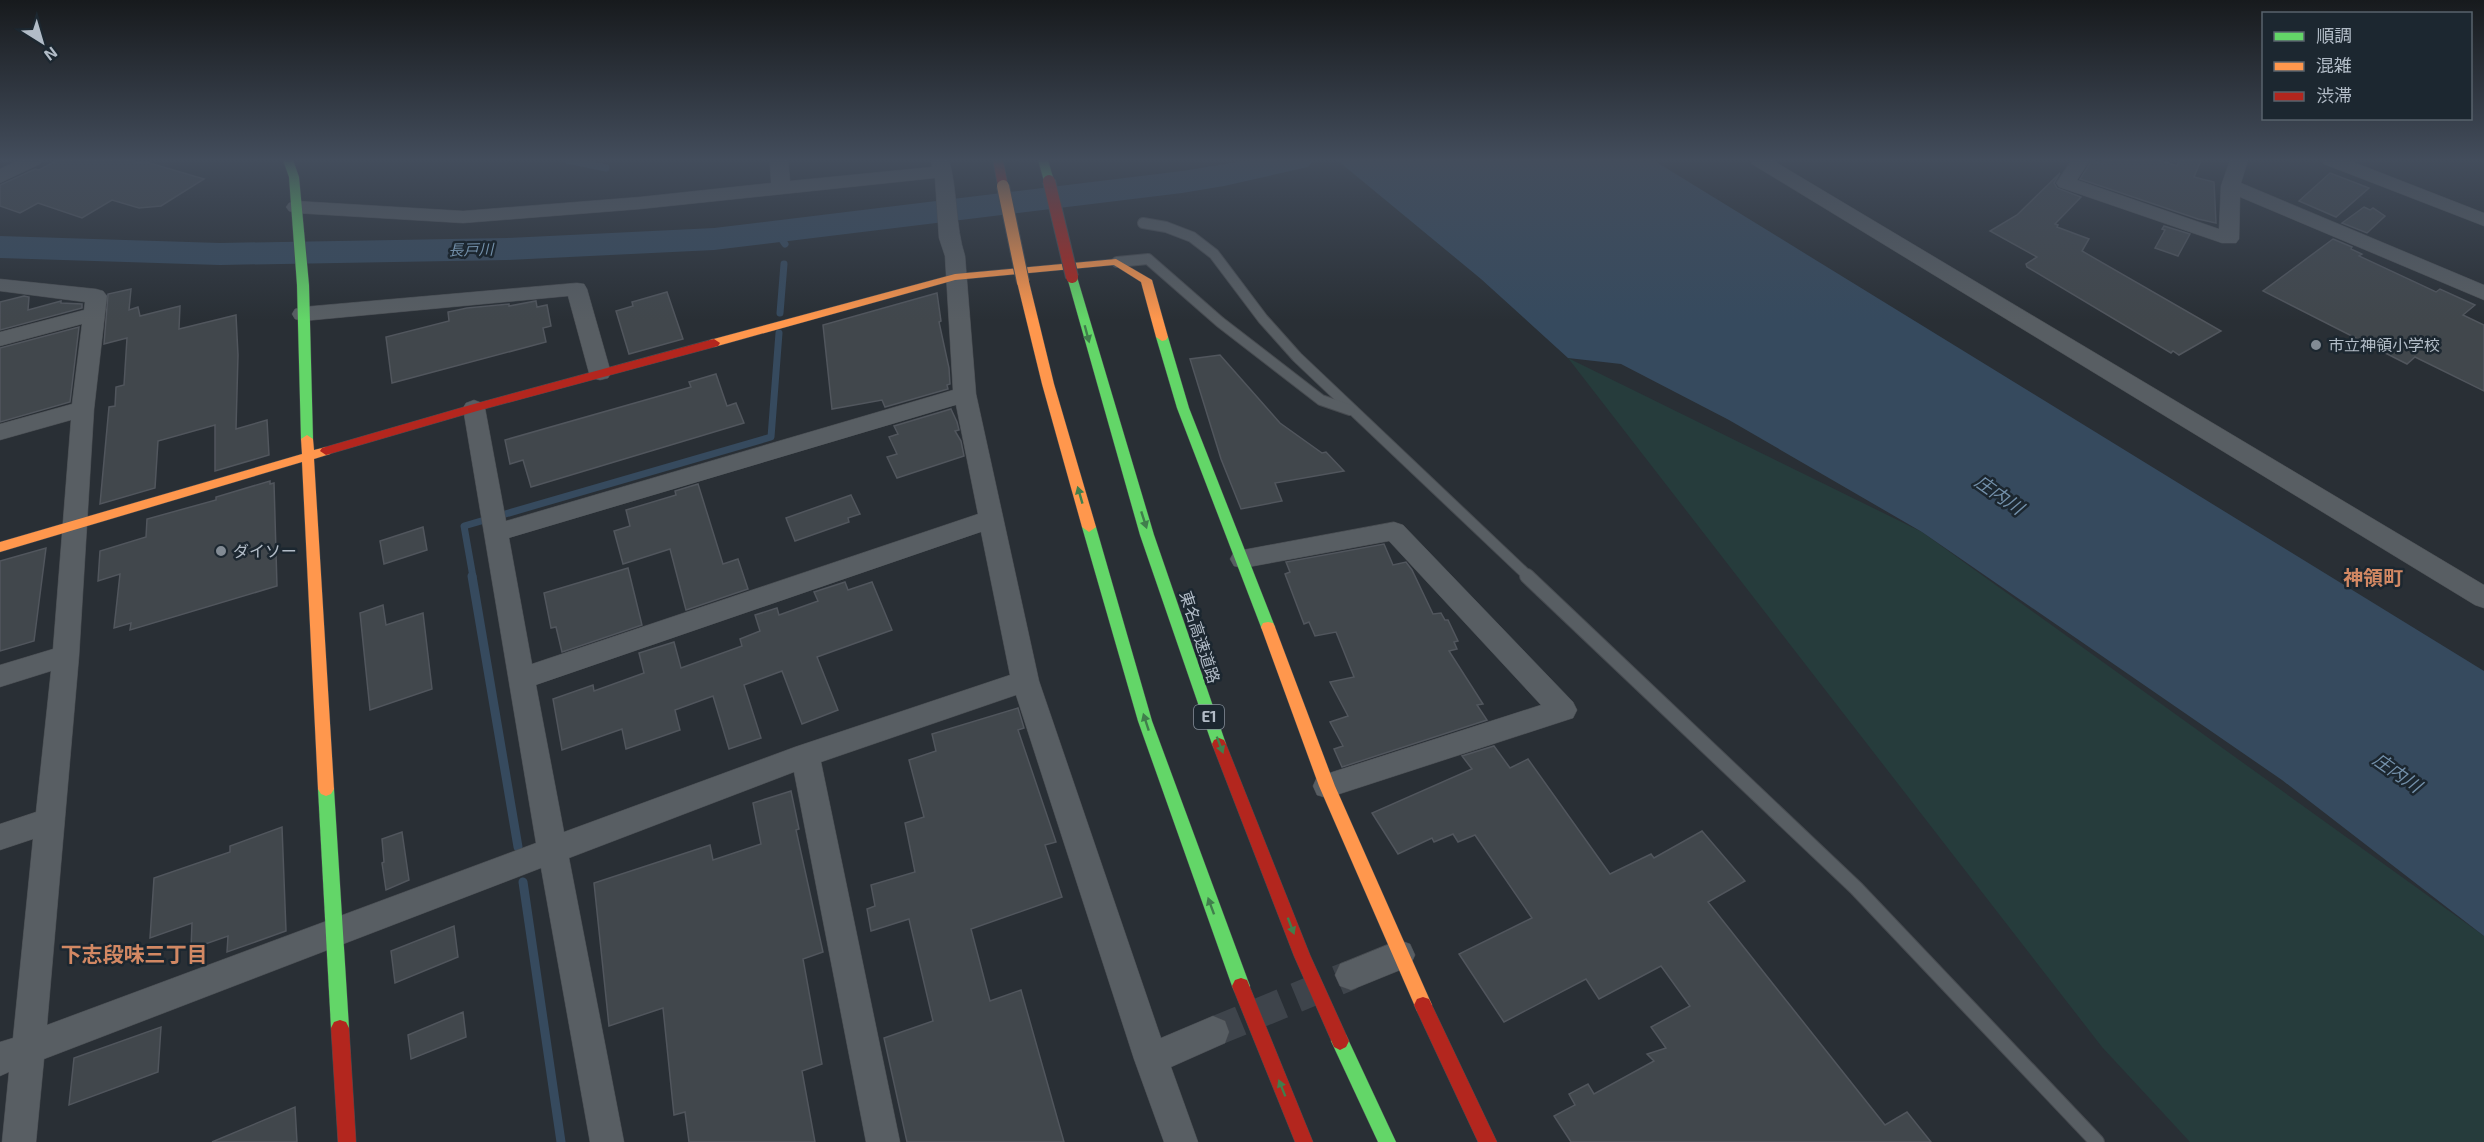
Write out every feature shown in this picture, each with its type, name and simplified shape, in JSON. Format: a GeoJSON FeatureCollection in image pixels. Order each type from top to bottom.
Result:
{"type":"FeatureCollection","features":[{"type":"Feature","properties":{"kind":"main road"},"geometry":{"type":"LineString","coordinates":[[297,213],[303,285],[307,456],[347,1142]]}},
{"type":"Feature","properties":{"kind":"main road"},"geometry":{"type":"LineString","coordinates":[[1009,213],[1048,384],[1145,721],[1237,977],[1304,1142]]}},
{"type":"Feature","properties":{"kind":"main road","name":"東名高速道路"},"geometry":{"type":"LineString","coordinates":[[1057,213],[1103,396],[1205,706],[1303,958],[1387,1142]]}},
{"type":"Feature","properties":{"kind":"main road"},"geometry":{"type":"LineString","coordinates":[[0,548],[474,408],[956,277],[1116,262],[1146,280],[1183,408],[1243,559],[1327,786],[1399,955],[1488,1142]]}},
{"type":"Feature","properties":{"kind":"street"},"geometry":{"type":"LineString","coordinates":[[401,213],[463,217],[510,213]]}},
{"type":"Feature","properties":{"kind":"street"},"geometry":{"type":"LineString","coordinates":[[946,213],[949,238],[955,256],[965,394],[989,520],[1025,681],[1150,1059],[1181,1142]]}},
{"type":"Feature","properties":{"kind":"street"},"geometry":{"type":"LineString","coordinates":[[1847,213],[2484,598]]}},
{"type":"Feature","properties":{"kind":"street"},"geometry":{"type":"LineString","coordinates":[[2154,213],[2229,239],[2230,213]]}},
{"type":"Feature","properties":{"kind":"street"},"geometry":{"type":"LineString","coordinates":[[2296,213],[2484,293]]}},
{"type":"Feature","properties":{"kind":"street"},"geometry":{"type":"LineString","coordinates":[[2467,213],[2484,220]]}},
{"type":"Feature","properties":{"kind":"street"},"geometry":{"type":"LineString","coordinates":[[0,285],[96,296],[83,409],[66,656],[49,821],[14,1053],[20,1142]]}},
{"type":"Feature","properties":{"kind":"street"},"geometry":{"type":"LineString","coordinates":[[303,314],[577,289],[600,374]]}},
{"type":"Feature","properties":{"kind":"street"},"geometry":{"type":"LineString","coordinates":[[0,339],[95,314]]}},
{"type":"Feature","properties":{"kind":"street"},"geometry":{"type":"LineString","coordinates":[[494,524],[965,394]]}},
{"type":"Feature","properties":{"kind":"street"},"geometry":{"type":"LineString","coordinates":[[474,408],[521,679],[607,1142]]}},
{"type":"Feature","properties":{"kind":"street"},"geometry":{"type":"LineString","coordinates":[[0,432],[83,409]]}},
{"type":"Feature","properties":{"kind":"street"},"geometry":{"type":"LineString","coordinates":[[521,679],[989,520]]}},
{"type":"Feature","properties":{"kind":"street"},"geometry":{"type":"LineString","coordinates":[[1243,559],[1394,531],[1563,710],[1327,786]]}},
{"type":"Feature","properties":{"kind":"street"},"geometry":{"type":"LineString","coordinates":[[0,676],[66,656]]}},
{"type":"Feature","properties":{"kind":"street"},"geometry":{"type":"LineString","coordinates":[[14,1053],[805,755],[1025,681]]}},
{"type":"Feature","properties":{"kind":"street"},"geometry":{"type":"LineString","coordinates":[[805,755],[884,1142]]}},
{"type":"Feature","properties":{"kind":"street"},"geometry":{"type":"LineString","coordinates":[[0,837],[49,821]]}},
{"type":"Feature","properties":{"kind":"street"},"geometry":{"type":"LineString","coordinates":[[1351,975],[1399,955]]}},
{"type":"Feature","properties":{"kind":"street"},"geometry":{"type":"LineString","coordinates":[[1150,1059],[1213,1032]]}},
{"type":"Feature","properties":{"kind":"lane"},"geometry":{"type":"LineString","coordinates":[[1143,223],[1166,227],[1192,237],[1214,254],[1263,319],[1297,357],[1856,888],[2097,1142]]}},
{"type":"Feature","properties":{"kind":"lane"},"geometry":{"type":"LineString","coordinates":[[1116,262],[1148,259],[1220,322],[1321,400],[1355,411]]}},
{"type":"Feature","properties":{"kind":"green space"},"geometry":{"type":"Polygon","coordinates":[[[1568,358],[1922,532],[2484,936],[2484,1142],[2190,1142],[2102,1047],[1568,358]]]}},
{"type":"Feature","properties":{"kind":"water","name":"庄内川"},"geometry":{"type":"Polygon","coordinates":[[[1401,213],[1740,213],[2484,671],[2484,936],[2282,780],[1922,532],[1729,420],[1621,364],[1568,358],[1481,279],[1401,213]]]}},
{"type":"Feature","properties":{"kind":"building"},"geometry":{"type":"Polygon","coordinates":[[[68,213],[90,213],[82,218],[68,213]]]}},
{"type":"Feature","properties":{"kind":"building"},"geometry":{"type":"Polygon","coordinates":[[[2065,213],[2055,224],[2058,225],[2057,227],[2089,239],[2082,251],[2221,331],[2179,355],[2173,351],[2171,353],[2027,267],[2026,264],[2037,257],[1990,231],[2017,215],[2065,213]]]}},
{"type":"Feature","properties":{"kind":"building"},"geometry":{"type":"Polygon","coordinates":[[[2181,213],[2216,213],[2216,223],[2181,213]]]}},
{"type":"Feature","properties":{"kind":"building"},"geometry":{"type":"Polygon","coordinates":[[[2327,213],[2340,213],[2336,217],[2327,213]]]}},
{"type":"Feature","properties":{"kind":"building"},"geometry":{"type":"Polygon","coordinates":[[[2355,213],[2381,213],[2385,216],[2367,233],[2342,223],[2355,213]]]}},
{"type":"Feature","properties":{"kind":"building"},"geometry":{"type":"Polygon","coordinates":[[[2164,226],[2190,234],[2178,256],[2155,248],[2165,230],[2162,229],[2164,226]]]}},
{"type":"Feature","properties":{"kind":"building"},"geometry":{"type":"Polygon","coordinates":[[[2333,239],[2352,247],[2351,249],[2362,254],[2359,256],[2436,292],[2440,289],[2475,305],[2463,315],[2484,325],[2484,391],[2415,357],[2407,364],[2263,291],[2333,239]]]}},
{"type":"Feature","properties":{"kind":"building"},"geometry":{"type":"Polygon","coordinates":[[[131,289],[129,310],[138,307],[140,316],[180,306],[179,329],[236,315],[238,355],[236,429],[267,420],[269,455],[215,471],[215,425],[158,441],[155,488],[100,504],[109,407],[115,406],[116,387],[124,385],[127,338],[104,344],[108,294],[131,289]]]}},
{"type":"Feature","properties":{"kind":"building"},"geometry":{"type":"Polygon","coordinates":[[[667,292],[683,339],[629,354],[616,311],[633,306],[632,302],[667,292]]]}},
{"type":"Feature","properties":{"kind":"building"},"geometry":{"type":"Polygon","coordinates":[[[937,293],[941,321],[939,322],[949,368],[948,389],[885,407],[882,400],[832,409],[823,325],[937,293]]]}},
{"type":"Feature","properties":{"kind":"building"},"geometry":{"type":"Polygon","coordinates":[[[24,296],[29,297],[28,310],[61,301],[61,303],[82,304],[82,308],[0,330],[0,302],[24,296]]]}},
{"type":"Feature","properties":{"kind":"building"},"geometry":{"type":"Polygon","coordinates":[[[536,301],[537,307],[547,305],[551,326],[543,328],[546,342],[392,383],[386,337],[449,321],[448,312],[536,301]]]}},
{"type":"Feature","properties":{"kind":"building"},"geometry":{"type":"Polygon","coordinates":[[[79,327],[70,402],[0,422],[0,348],[79,327]]]}},
{"type":"Feature","properties":{"kind":"building"},"geometry":{"type":"Polygon","coordinates":[[[1220,355],[1280,423],[1322,453],[1326,452],[1344,471],[1275,483],[1282,501],[1241,509],[1221,459],[1190,359],[1220,355]]]}},
{"type":"Feature","properties":{"kind":"building"},"geometry":{"type":"Polygon","coordinates":[[[716,374],[727,406],[736,403],[744,423],[531,487],[523,460],[510,464],[505,440],[691,387],[689,382],[716,374]]]}},
{"type":"Feature","properties":{"kind":"building"},"geometry":{"type":"Polygon","coordinates":[[[951,409],[957,422],[959,430],[955,431],[961,441],[964,456],[897,478],[887,457],[897,454],[889,437],[898,434],[894,426],[951,409]]]}},
{"type":"Feature","properties":{"kind":"building"},"geometry":{"type":"Polygon","coordinates":[[[270,481],[270,484],[274,483],[277,586],[130,630],[131,623],[114,628],[120,574],[98,581],[100,551],[146,537],[147,519],[216,500],[216,497],[270,481]]]}},
{"type":"Feature","properties":{"kind":"building"},"geometry":{"type":"Polygon","coordinates":[[[698,484],[723,564],[738,559],[748,589],[686,610],[670,549],[623,564],[614,531],[630,526],[626,510],[676,495],[675,491],[698,484]]]}},
{"type":"Feature","properties":{"kind":"building"},"geometry":{"type":"Polygon","coordinates":[[[851,495],[860,514],[848,518],[849,522],[795,541],[786,518],[851,495]]]}},
{"type":"Feature","properties":{"kind":"building"},"geometry":{"type":"Polygon","coordinates":[[[423,527],[427,550],[384,564],[380,541],[423,527]]]}},
{"type":"Feature","properties":{"kind":"building"},"geometry":{"type":"Polygon","coordinates":[[[1384,544],[1393,565],[1406,562],[1412,570],[1433,614],[1441,613],[1445,620],[1448,620],[1458,641],[1454,642],[1457,649],[1449,651],[1483,704],[1477,705],[1487,720],[1342,767],[1334,749],[1343,746],[1330,722],[1348,716],[1330,682],[1354,677],[1336,632],[1315,636],[1309,622],[1304,624],[1285,574],[1290,572],[1286,562],[1384,544]]]}},
{"type":"Feature","properties":{"kind":"building"},"geometry":{"type":"Polygon","coordinates":[[[46,548],[34,641],[0,651],[0,561],[46,548]]]}},
{"type":"Feature","properties":{"kind":"building"},"geometry":{"type":"Polygon","coordinates":[[[628,568],[642,625],[562,652],[556,627],[551,628],[544,593],[628,568]]]}},
{"type":"Feature","properties":{"kind":"building"},"geometry":{"type":"Polygon","coordinates":[[[845,582],[848,590],[872,582],[892,630],[817,657],[838,710],[802,724],[782,671],[744,685],[761,738],[729,749],[713,696],[675,710],[680,730],[626,749],[622,729],[562,750],[553,699],[593,685],[594,691],[644,673],[639,653],[674,642],[681,668],[742,646],[740,639],[760,631],[755,615],[777,608],[779,615],[818,601],[814,592],[845,582]]]}},
{"type":"Feature","properties":{"kind":"building"},"geometry":{"type":"Polygon","coordinates":[[[383,605],[386,625],[423,613],[432,689],[370,710],[360,613],[383,605]]]}},
{"type":"Feature","properties":{"kind":"building"},"geometry":{"type":"Polygon","coordinates":[[[1018,708],[1024,728],[1018,730],[1056,842],[1045,845],[1062,897],[971,929],[990,1001],[1021,990],[1064,1142],[907,1142],[884,1038],[933,1021],[909,919],[871,931],[867,909],[875,906],[871,885],[915,872],[905,823],[924,817],[909,760],[936,751],[932,734],[1018,708]]]}},
{"type":"Feature","properties":{"kind":"building"},"geometry":{"type":"Polygon","coordinates":[[[1494,746],[1510,768],[1528,759],[1610,874],[1651,854],[1654,858],[1702,831],[1745,881],[1708,902],[1885,1125],[1907,1112],[1931,1142],[1571,1142],[1554,1116],[1575,1105],[1569,1094],[1588,1084],[1594,1094],[1654,1061],[1647,1054],[1666,1048],[1651,1027],[1690,1006],[1661,966],[1599,999],[1586,979],[1504,1022],[1459,954],[1532,918],[1475,835],[1458,842],[1453,834],[1434,842],[1432,838],[1398,854],[1372,813],[1472,769],[1462,756],[1494,746]]]}},
{"type":"Feature","properties":{"kind":"building"},"geometry":{"type":"Polygon","coordinates":[[[791,791],[799,829],[796,830],[823,952],[803,959],[822,1064],[802,1071],[815,1142],[689,1142],[685,1112],[674,1115],[663,1008],[609,1026],[594,883],[710,845],[713,860],[761,844],[753,803],[791,791]]]}},
{"type":"Feature","properties":{"kind":"building"},"geometry":{"type":"Polygon","coordinates":[[[282,827],[286,931],[227,952],[228,936],[191,949],[192,923],[150,938],[154,878],[230,852],[230,846],[282,827]]]}},
{"type":"Feature","properties":{"kind":"building"},"geometry":{"type":"Polygon","coordinates":[[[402,832],[409,880],[386,890],[382,863],[384,862],[382,839],[402,832]]]}},
{"type":"Feature","properties":{"kind":"building"},"geometry":{"type":"Polygon","coordinates":[[[454,926],[458,957],[395,983],[391,951],[454,926]]]}},
{"type":"Feature","properties":{"kind":"building"},"geometry":{"type":"Polygon","coordinates":[[[463,1012],[466,1037],[411,1059],[408,1035],[463,1012]]]}},
{"type":"Feature","properties":{"kind":"building"},"geometry":{"type":"Polygon","coordinates":[[[161,1027],[158,1072],[69,1105],[74,1058],[161,1027]]]}},
{"type":"Feature","properties":{"kind":"building"},"geometry":{"type":"Polygon","coordinates":[[[295,1107],[297,1142],[212,1142],[295,1107]]]}},
{"type":"Feature","properties":{"kind":"waterway","name":"長戸川"},"geometry":{"type":"LineString","coordinates":[[0,247],[220,254],[507,249],[714,239],[925,213]]}},
{"type":"Feature","properties":{"kind":"waterway"},"geometry":{"type":"LineString","coordinates":[[776,231],[785,244]]}},
{"type":"Feature","properties":{"kind":"waterway"},"geometry":{"type":"LineString","coordinates":[[780,313],[784,264]]}},
{"type":"Feature","properties":{"kind":"waterway"},"geometry":{"type":"LineString","coordinates":[[473,577],[464,526],[771,437],[779,333]]}},
{"type":"Feature","properties":{"kind":"waterway"},"geometry":{"type":"LineString","coordinates":[[472,576],[518,847]]}},
{"type":"Feature","properties":{"kind":"waterway"},"geometry":{"type":"LineString","coordinates":[[523,882],[561,1142]]}},
{"type":"Feature","properties":{"kind":"tunnel"},"geometry":{"type":"LineString","coordinates":[[1213,1032],[1351,975]]}},
{"type":"Feature","properties":{"kind":"traffic: fast"},"geometry":{"type":"LineString","coordinates":[[297,213],[303,285],[307,439]]}},
{"type":"Feature","properties":{"kind":"traffic: fast"},"geometry":{"type":"LineString","coordinates":[[1072,277],[1147,535],[1219,744]]}},
{"type":"Feature","properties":{"kind":"traffic: fast"},"geometry":{"type":"LineString","coordinates":[[1162,337],[1183,408],[1268,627]]}},
{"type":"Feature","properties":{"kind":"traffic: fast"},"geometry":{"type":"LineString","coordinates":[[1089,527],[1145,721],[1241,986]]}},
{"type":"Feature","properties":{"kind":"traffic: fast"},"geometry":{"type":"LineString","coordinates":[[326,789],[340,1028]]}},
{"type":"Feature","properties":{"kind":"traffic: fast"},"geometry":{"type":"LineString","coordinates":[[1340,1041],[1387,1142]]}},
{"type":"Feature","properties":{"kind":"traffic: slow"},"geometry":{"type":"LineString","coordinates":[[1009,213],[1023,282]]}},
{"type":"Feature","properties":{"kind":"traffic: slow"},"geometry":{"type":"LineString","coordinates":[[714,343],[955,277],[1116,262],[1146,280],[1162,337]]}},
{"type":"Feature","properties":{"kind":"traffic: slow"},"geometry":{"type":"LineString","coordinates":[[1023,282],[1048,384],[1089,527]]}},
{"type":"Feature","properties":{"kind":"traffic: slow"},"geometry":{"type":"LineString","coordinates":[[307,439],[326,789]]}},
{"type":"Feature","properties":{"kind":"traffic: slow"},"geometry":{"type":"LineString","coordinates":[[0,547],[326,451]]}},
{"type":"Feature","properties":{"kind":"traffic: slow"},"geometry":{"type":"LineString","coordinates":[[1268,627],[1327,786],[1423,1005]]}},
{"type":"Feature","properties":{"kind":"traffic: jam"},"geometry":{"type":"LineString","coordinates":[[1057,213],[1072,277]]}},
{"type":"Feature","properties":{"kind":"traffic: jam"},"geometry":{"type":"LineString","coordinates":[[326,451],[714,343]]}},
{"type":"Feature","properties":{"kind":"traffic: jam"},"geometry":{"type":"LineString","coordinates":[[1219,744],[1302,956],[1340,1041]]}},
{"type":"Feature","properties":{"kind":"traffic: jam"},"geometry":{"type":"LineString","coordinates":[[1241,986],[1304,1142]]}},
{"type":"Feature","properties":{"kind":"traffic: jam"},"geometry":{"type":"LineString","coordinates":[[1423,1005],[1488,1142]]}},
{"type":"Feature","properties":{"kind":"traffic: jam"},"geometry":{"type":"LineString","coordinates":[[340,1028],[347,1142]]}},
{"type":"Feature","properties":{"kind":"place","name":"市立神領小学校"},"geometry":{"type":"Point","coordinates":[2316,345]}},
{"type":"Feature","properties":{"kind":"place","name":"ダイソー"},"geometry":{"type":"Point","coordinates":[221,551]}},
{"type":"Feature","properties":{"kind":"district","name":"神領町"},"geometry":{"type":"Point","coordinates":[2373,578]}},
{"type":"Feature","properties":{"kind":"district","name":"下志段味三丁目"},"geometry":{"type":"Point","coordinates":[134,955]}}]}
